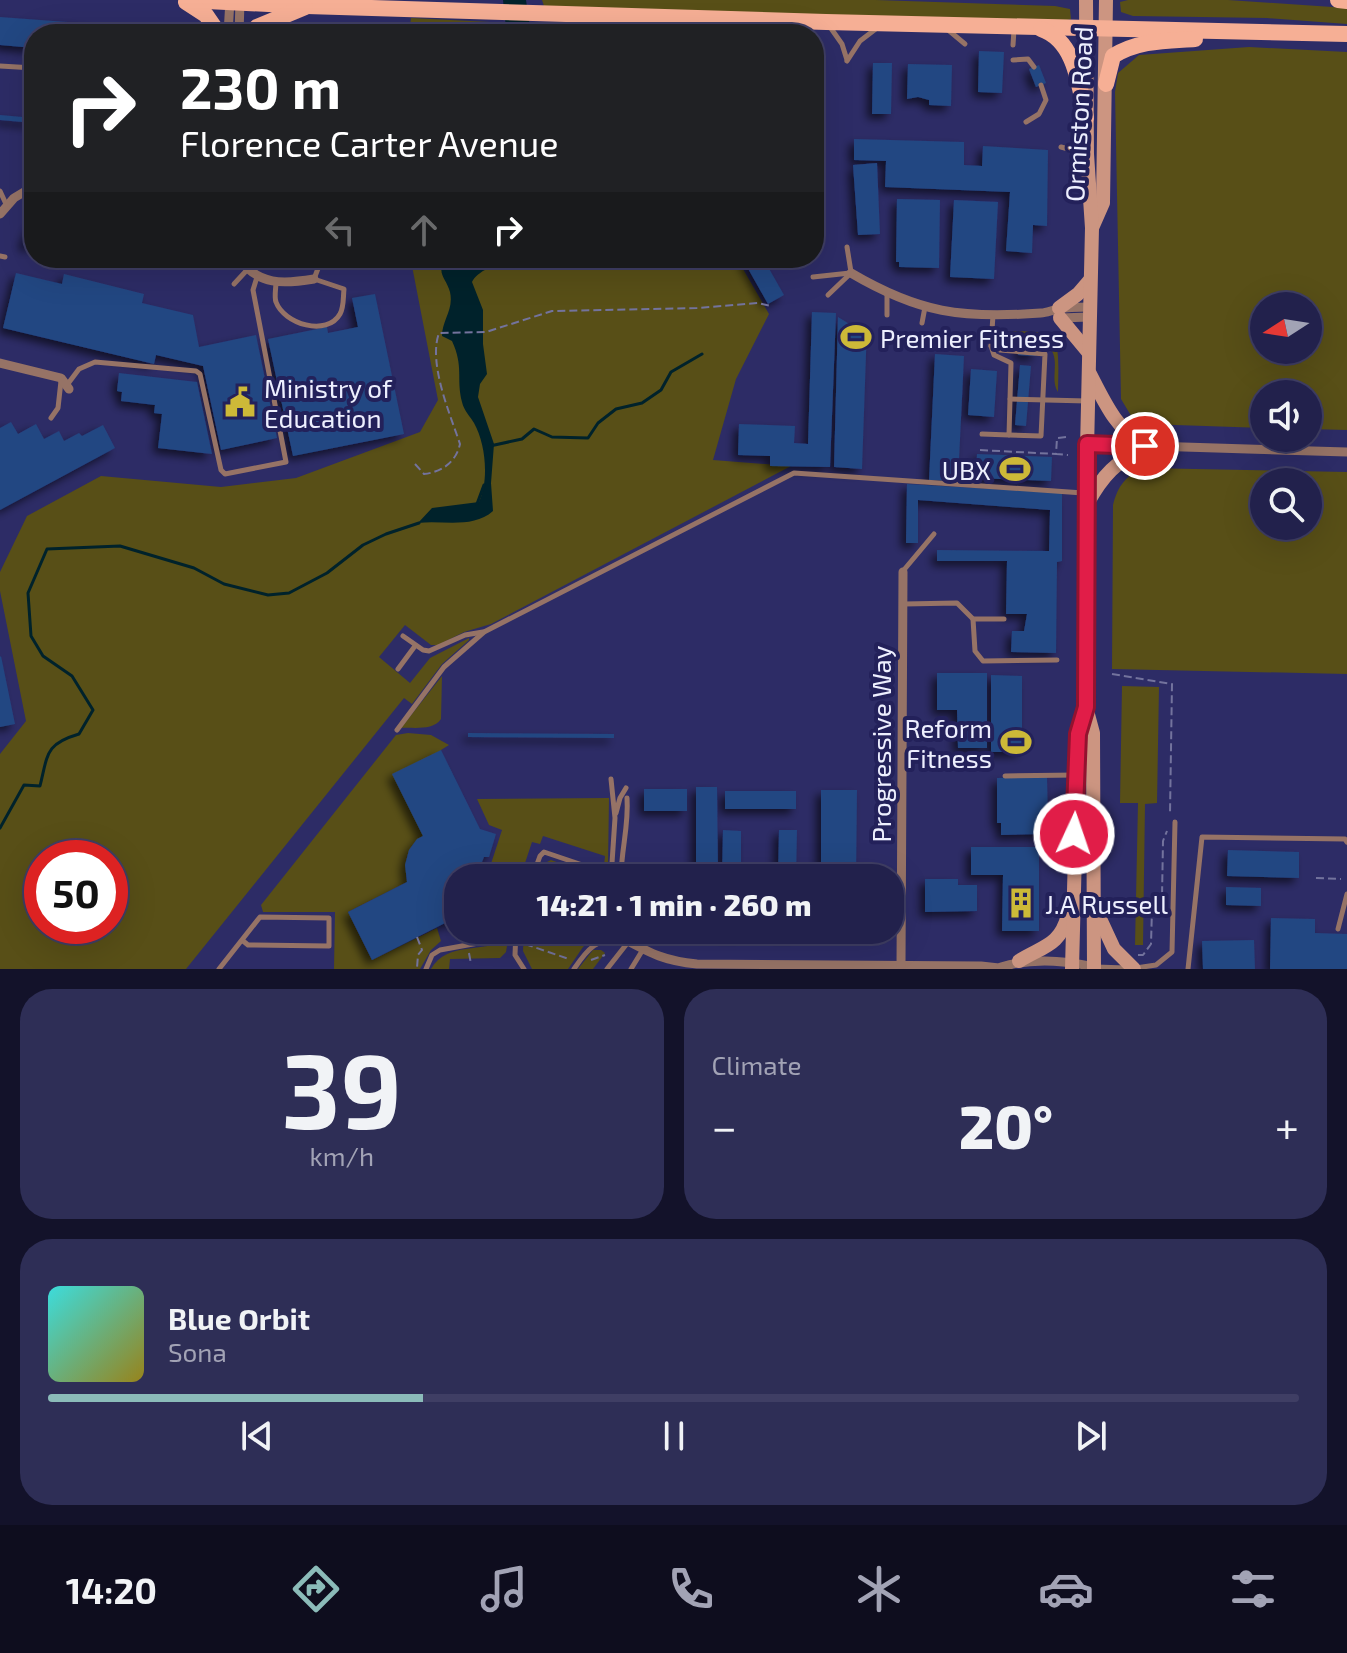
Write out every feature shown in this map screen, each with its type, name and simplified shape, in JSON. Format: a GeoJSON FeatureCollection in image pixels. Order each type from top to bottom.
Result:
{"type":"FeatureCollection","features":[{"type":"Feature","properties":{"kind":"main road"},"geometry":{"type":"LineString","coordinates":[[185,0],[540,13],[732,24]]}},
{"type":"Feature","properties":{"kind":"main road"},"geometry":{"type":"LineString","coordinates":[[185,0],[206,15],[212,24]]}},
{"type":"Feature","properties":{"kind":"main road","name":"Ormiston Road"},"geometry":{"type":"LineString","coordinates":[[1086,0],[1086,118],[1092,228],[1086,500],[1086,707],[1093,733],[1092,968]]}},
{"type":"Feature","properties":{"kind":"main road","name":"Ormiston Road"},"geometry":{"type":"LineString","coordinates":[[1092,228],[1103,203],[1106,0]]}},
{"type":"Feature","properties":{"kind":"main road"},"geometry":{"type":"LineString","coordinates":[[1338,0],[1347,1]]}},
{"type":"Feature","properties":{"kind":"main road"},"geometry":{"type":"LineString","coordinates":[[264,24],[307,6]]}},
{"type":"Feature","properties":{"kind":"main road"},"geometry":{"type":"LineString","coordinates":[[775,24],[885,23],[1347,34]]}},
{"type":"Feature","properties":{"kind":"main road"},"geometry":{"type":"LineString","coordinates":[[1035,27],[1055,34],[1065,46],[1075,68],[1086,118]]}},
{"type":"Feature","properties":{"kind":"main road"},"geometry":{"type":"LineString","coordinates":[[1106,84],[1113,56],[1134,45],[1260,30]]}},
{"type":"Feature","properties":{"kind":"main road"},"geometry":{"type":"LineString","coordinates":[[1089,353],[1055,313],[1090,280]]}},
{"type":"Feature","properties":{"kind":"main road"},"geometry":{"type":"LineString","coordinates":[[1088,371],[1114,418],[1133,440],[1145,446]]}},
{"type":"Feature","properties":{"kind":"main road"},"geometry":{"type":"LineString","coordinates":[[1086,500],[1118,462],[1145,446]]}},
{"type":"Feature","properties":{"kind":"main road","name":"Ormiston Road"},"geometry":{"type":"LineString","coordinates":[[1072,965],[1078,734],[1086,707]]}},
{"type":"Feature","properties":{"kind":"main road"},"geometry":{"type":"LineString","coordinates":[[1009,966],[1060,936],[1072,896]]}},
{"type":"Feature","properties":{"kind":"main road"},"geometry":{"type":"LineString","coordinates":[[1093,904],[1114,949],[1142,966]]}},
{"type":"Feature","properties":{"kind":"street"},"geometry":{"type":"LineString","coordinates":[[230,24],[235,2]]}},
{"type":"Feature","properties":{"kind":"street"},"geometry":{"type":"LineString","coordinates":[[235,2],[238,24]]}},
{"type":"Feature","properties":{"kind":"street"},"geometry":{"type":"LineString","coordinates":[[0,214],[6,205],[24,193]]}},
{"type":"Feature","properties":{"kind":"street"},"geometry":{"type":"LineString","coordinates":[[247,270],[257,277],[276,282],[314,279]]}},
{"type":"Feature","properties":{"kind":"street"},"geometry":{"type":"LineString","coordinates":[[851,273],[887,294],[925,307],[973,316],[1089,312]]}},
{"type":"Feature","properties":{"kind":"street"},"geometry":{"type":"LineString","coordinates":[[0,363],[66,384]]}},
{"type":"Feature","properties":{"kind":"street"},"geometry":{"type":"LineString","coordinates":[[1087,444],[1347,452]]}},
{"type":"Feature","properties":{"kind":"street","name":"Progressive Way"},"geometry":{"type":"LineString","coordinates":[[901,965],[903,572]]}},
{"type":"Feature","properties":{"kind":"street"},"geometry":{"type":"LineString","coordinates":[[635,944],[642,951],[673,962],[697,966],[901,965],[935,968],[1072,965],[1092,968]]}},
{"type":"Feature","properties":{"kind":"lane"},"geometry":{"type":"LineString","coordinates":[[826,22],[842,44],[847,61],[860,41],[885,23]]}},
{"type":"Feature","properties":{"kind":"lane"},"geometry":{"type":"LineString","coordinates":[[942,25],[965,44]]}},
{"type":"Feature","properties":{"kind":"lane"},"geometry":{"type":"LineString","coordinates":[[1013,45],[1014,26]]}},
{"type":"Feature","properties":{"kind":"lane"},"geometry":{"type":"LineString","coordinates":[[1013,60],[1028,59],[1034,67]]}},
{"type":"Feature","properties":{"kind":"lane"},"geometry":{"type":"LineString","coordinates":[[0,66],[24,67]]}},
{"type":"Feature","properties":{"kind":"lane"},"geometry":{"type":"LineString","coordinates":[[1026,122],[1039,114],[1046,100],[1041,85]]}},
{"type":"Feature","properties":{"kind":"lane"},"geometry":{"type":"LineString","coordinates":[[1061,147],[1087,154]]}},
{"type":"Feature","properties":{"kind":"lane"},"geometry":{"type":"LineString","coordinates":[[0,191],[6,205]]}},
{"type":"Feature","properties":{"kind":"lane"},"geometry":{"type":"LineString","coordinates":[[847,247],[851,273]]}},
{"type":"Feature","properties":{"kind":"lane"},"geometry":{"type":"LineString","coordinates":[[276,282],[276,302],[283,310],[308,327],[327,326],[343,311],[344,289],[314,279],[318,268]]}},
{"type":"Feature","properties":{"kind":"lane"},"geometry":{"type":"LineString","coordinates":[[234,284],[247,270]]}},
{"type":"Feature","properties":{"kind":"lane"},"geometry":{"type":"LineString","coordinates":[[813,277],[851,273]]}},
{"type":"Feature","properties":{"kind":"lane"},"geometry":{"type":"LineString","coordinates":[[828,295],[851,273]]}},
{"type":"Feature","properties":{"kind":"lane"},"geometry":{"type":"LineString","coordinates":[[51,418],[66,384],[79,369],[95,362],[196,371],[200,374],[221,470],[225,474],[286,462],[253,290],[257,277]]}},
{"type":"Feature","properties":{"kind":"lane"},"geometry":{"type":"LineString","coordinates":[[887,294],[887,315]]}},
{"type":"Feature","properties":{"kind":"lane"},"geometry":{"type":"LineString","coordinates":[[922,323],[925,307]]}},
{"type":"Feature","properties":{"kind":"lane"},"geometry":{"type":"LineString","coordinates":[[993,315],[991,346],[994,355],[1011,363],[1009,435]]}},
{"type":"Feature","properties":{"kind":"lane"},"geometry":{"type":"LineString","coordinates":[[982,434],[1041,436],[1046,358],[1043,352],[1000,350],[991,346]]}},
{"type":"Feature","properties":{"kind":"lane"},"geometry":{"type":"LineString","coordinates":[[1010,399],[1088,401]]}},
{"type":"Feature","properties":{"kind":"lane"},"geometry":{"type":"LineString","coordinates":[[397,730],[444,667],[484,632],[794,473],[1086,500]]}},
{"type":"Feature","properties":{"kind":"lane"},"geometry":{"type":"LineString","coordinates":[[903,572],[934,534]]}},
{"type":"Feature","properties":{"kind":"lane"},"geometry":{"type":"LineString","coordinates":[[903,604],[957,603],[973,619],[975,651],[983,661],[1057,660]]}},
{"type":"Feature","properties":{"kind":"lane"},"geometry":{"type":"LineString","coordinates":[[973,619],[1004,619]]}},
{"type":"Feature","properties":{"kind":"lane"},"geometry":{"type":"LineString","coordinates":[[403,636],[423,650],[434,650],[465,635],[484,632]]}},
{"type":"Feature","properties":{"kind":"lane"},"geometry":{"type":"LineString","coordinates":[[398,669],[415,646]]}},
{"type":"Feature","properties":{"kind":"lane"},"geometry":{"type":"LineString","coordinates":[[1005,776],[1078,775]]}},
{"type":"Feature","properties":{"kind":"lane"},"geometry":{"type":"LineString","coordinates":[[611,779],[615,818]]}},
{"type":"Feature","properties":{"kind":"lane"},"geometry":{"type":"LineString","coordinates":[[611,864],[615,818],[626,788]]}},
{"type":"Feature","properties":{"kind":"lane"},"geometry":{"type":"LineString","coordinates":[[621,864],[621,849],[628,823],[627,798]]}},
{"type":"Feature","properties":{"kind":"lane"},"geometry":{"type":"LineString","coordinates":[[1092,968],[1142,966],[1164,961],[1172,952],[1175,822]]}},
{"type":"Feature","properties":{"kind":"lane"},"geometry":{"type":"LineString","coordinates":[[1188,969],[1202,837],[1345,839],[1347,842]]}},
{"type":"Feature","properties":{"kind":"lane"},"geometry":{"type":"LineString","coordinates":[[537,864],[544,852],[577,864]]}},
{"type":"Feature","properties":{"kind":"lane"},"geometry":{"type":"LineString","coordinates":[[1338,929],[1347,894]]}},
{"type":"Feature","properties":{"kind":"lane"},"geometry":{"type":"LineString","coordinates":[[219,969],[260,917],[329,918],[329,946],[248,945],[242,940]]}},
{"type":"Feature","properties":{"kind":"lane"},"geometry":{"type":"LineString","coordinates":[[426,969],[432,955],[440,950],[473,944]]}},
{"type":"Feature","properties":{"kind":"lane"},"geometry":{"type":"LineString","coordinates":[[515,944],[515,955],[524,969]]}},
{"type":"Feature","properties":{"kind":"lane"},"geometry":{"type":"LineString","coordinates":[[574,969],[594,944]]}},
{"type":"Feature","properties":{"kind":"lane"},"geometry":{"type":"LineString","coordinates":[[607,969],[620,944]]}},
{"type":"Feature","properties":{"kind":"lane"},"geometry":{"type":"LineString","coordinates":[[631,969],[642,951]]}},
{"type":"Feature","properties":{"kind":"path"},"geometry":{"type":"LineString","coordinates":[[415,464],[424,474],[433,473],[453,461],[460,444],[438,366],[436,341],[439,333],[495,331],[552,311],[697,308],[758,303],[771,306]]}},
{"type":"Feature","properties":{"kind":"path"},"geometry":{"type":"LineString","coordinates":[[1056,454],[1057,438],[1066,437]]}},
{"type":"Feature","properties":{"kind":"path"},"geometry":{"type":"LineString","coordinates":[[980,450],[1068,455]]}},
{"type":"Feature","properties":{"kind":"path"},"geometry":{"type":"LineString","coordinates":[[1112,674],[1172,684],[1170,825],[1163,841],[1162,897],[1152,909],[1151,944],[1143,955],[1142,966]]}},
{"type":"Feature","properties":{"kind":"path"},"geometry":{"type":"LineString","coordinates":[[1316,878],[1341,879]]}},
{"type":"Feature","properties":{"kind":"path"},"geometry":{"type":"LineString","coordinates":[[417,937],[422,950],[418,955],[417,969]]}},
{"type":"Feature","properties":{"kind":"path"},"geometry":{"type":"LineString","coordinates":[[528,944],[566,959],[580,960],[605,955]]}},
{"type":"Feature","properties":{"kind":"shaded area"},"geometry":{"type":"Polygon","coordinates":[[[542,0],[876,0],[1055,6],[1070,9],[1071,19],[1061,22],[544,6],[542,0]]]}},
{"type":"Feature","properties":{"kind":"shaded area"},"geometry":{"type":"Polygon","coordinates":[[[1228,0],[1347,8],[1347,24],[1267,18],[1133,16],[1121,12],[1120,2],[1228,0]]]}},
{"type":"Feature","properties":{"kind":"shaded area"},"geometry":{"type":"Polygon","coordinates":[[[411,18],[529,24],[410,24],[411,18]]]}},
{"type":"Feature","properties":{"kind":"shaded area"},"geometry":{"type":"Polygon","coordinates":[[[1249,47],[1347,52],[1347,430],[1322,429],[1322,380],[1250,380],[1250,428],[1146,424],[1133,419],[1121,399],[1115,92],[1118,73],[1139,55],[1249,47]]]}},
{"type":"Feature","properties":{"kind":"shaded area"},"geometry":{"type":"Polygon","coordinates":[[[412,268],[742,268],[769,314],[736,379],[713,460],[791,466],[491,624],[464,632],[438,645],[431,645],[405,625],[379,657],[410,683],[430,658],[469,640],[442,664],[412,704],[404,698],[186,969],[0,969],[0,754],[26,721],[0,591],[0,572],[27,516],[101,476],[221,487],[296,478],[420,432],[438,400],[412,268]]]}},
{"type":"Feature","properties":{"kind":"shaded area"},"geometry":{"type":"Polygon","coordinates":[[[1000,331],[1035,332],[1053,339],[1058,357],[1058,392],[1052,351],[1042,349],[1042,344],[1017,343],[1016,348],[1008,347],[1000,339],[1000,331]]]}},
{"type":"Feature","properties":{"kind":"shaded area"},"geometry":{"type":"Polygon","coordinates":[[[1144,468],[1250,470],[1250,540],[1322,540],[1322,472],[1347,472],[1347,674],[1112,669],[1113,505],[1123,482],[1144,468]]]}},
{"type":"Feature","properties":{"kind":"shaded area"},"geometry":{"type":"Polygon","coordinates":[[[442,676],[441,719],[438,723],[428,727],[401,728],[442,676]]]}},
{"type":"Feature","properties":{"kind":"shaded area"},"geometry":{"type":"Polygon","coordinates":[[[1122,686],[1159,687],[1157,803],[1145,804],[1143,945],[1135,945],[1138,803],[1120,803],[1122,686]]]}},
{"type":"Feature","properties":{"kind":"shaded area"},"geometry":{"type":"Polygon","coordinates":[[[396,735],[431,735],[449,745],[441,750],[423,836],[413,845],[408,856],[407,882],[348,912],[372,960],[437,928],[441,941],[431,950],[420,969],[334,969],[335,912],[263,912],[261,905],[396,735]]]}},
{"type":"Feature","properties":{"kind":"shaded area"},"geometry":{"type":"Polygon","coordinates":[[[609,798],[608,864],[604,864],[605,856],[543,836],[540,844],[532,842],[525,864],[491,864],[502,830],[489,825],[477,799],[609,798]]]}},
{"type":"Feature","properties":{"kind":"shaded area"},"geometry":{"type":"Polygon","coordinates":[[[507,944],[506,952],[500,958],[450,959],[449,969],[431,969],[446,954],[507,944]]]}},
{"type":"Feature","properties":{"kind":"shaded area"},"geometry":{"type":"Polygon","coordinates":[[[523,944],[586,944],[568,969],[532,969],[523,951],[523,944]]]}},
{"type":"Feature","properties":{"kind":"shaded area"},"geometry":{"type":"Polygon","coordinates":[[[593,950],[605,953],[593,969],[578,969],[593,950]]]}},
{"type":"Feature","properties":{"kind":"water"},"geometry":{"type":"Polygon","coordinates":[[[503,0],[526,0],[530,24],[506,24],[503,0]]]}},
{"type":"Feature","properties":{"kind":"water"},"geometry":{"type":"Polygon","coordinates":[[[442,268],[489,268],[472,282],[483,310],[487,374],[480,384],[478,397],[494,444],[491,483],[493,511],[485,517],[467,522],[418,523],[432,508],[479,502],[484,484],[483,452],[478,432],[462,402],[456,350],[452,341],[442,336],[450,292],[442,268]]]}},
{"type":"Feature","properties":{"kind":"building"},"geometry":{"type":"Polygon","coordinates":[[[0,17],[94,24],[24,24],[24,47],[0,45],[0,17]]]}},
{"type":"Feature","properties":{"kind":"building"},"geometry":{"type":"Polygon","coordinates":[[[979,51],[1004,52],[1002,93],[978,92],[979,51]]]}},
{"type":"Feature","properties":{"kind":"building"},"geometry":{"type":"Polygon","coordinates":[[[873,63],[892,63],[891,114],[872,114],[873,63]]]}},
{"type":"Feature","properties":{"kind":"building"},"geometry":{"type":"Polygon","coordinates":[[[908,64],[952,65],[951,106],[929,105],[929,100],[918,97],[907,99],[908,64]]]}},
{"type":"Feature","properties":{"kind":"building"},"geometry":{"type":"Polygon","coordinates":[[[1039,65],[1046,83],[1036,87],[1029,69],[1039,65]]]}},
{"type":"Feature","properties":{"kind":"building"},"geometry":{"type":"Polygon","coordinates":[[[0,115],[24,117],[24,122],[0,120],[0,115]]]}},
{"type":"Feature","properties":{"kind":"building"},"geometry":{"type":"Polygon","coordinates":[[[854,139],[964,142],[964,165],[982,166],[983,146],[1048,150],[1047,226],[1033,225],[1032,253],[1006,251],[1010,192],[885,187],[886,161],[854,160],[854,139]]]}},
{"type":"Feature","properties":{"kind":"building"},"geometry":{"type":"Polygon","coordinates":[[[877,163],[880,234],[858,235],[853,165],[877,163]]]}},
{"type":"Feature","properties":{"kind":"building"},"geometry":{"type":"Polygon","coordinates":[[[897,199],[940,200],[939,268],[899,267],[899,262],[896,262],[897,199]]]}},
{"type":"Feature","properties":{"kind":"building"},"geometry":{"type":"Polygon","coordinates":[[[954,200],[998,202],[994,279],[950,277],[954,200]]]}},
{"type":"Feature","properties":{"kind":"building"},"geometry":{"type":"Polygon","coordinates":[[[748,268],[769,268],[784,295],[768,304],[748,268]]]}},
{"type":"Feature","properties":{"kind":"building"},"geometry":{"type":"Polygon","coordinates":[[[16,273],[62,284],[64,274],[144,294],[142,303],[193,315],[199,347],[256,335],[277,438],[221,450],[203,366],[156,355],[154,364],[3,328],[16,273]]]}},
{"type":"Feature","properties":{"kind":"building"},"geometry":{"type":"Polygon","coordinates":[[[375,294],[404,434],[293,456],[268,339],[327,327],[328,333],[358,327],[352,298],[375,294]]]}},
{"type":"Feature","properties":{"kind":"building"},"geometry":{"type":"Polygon","coordinates":[[[812,312],[836,313],[830,467],[770,466],[770,456],[738,455],[739,424],[795,426],[794,443],[808,444],[812,312]]]}},
{"type":"Feature","properties":{"kind":"building"},"geometry":{"type":"Polygon","coordinates":[[[838,317],[851,325],[867,326],[862,469],[834,467],[838,317]]]}},
{"type":"Feature","properties":{"kind":"building"},"geometry":{"type":"Polygon","coordinates":[[[1019,345],[1037,346],[1036,356],[1018,355],[1019,345]]]}},
{"type":"Feature","properties":{"kind":"building"},"geometry":{"type":"Polygon","coordinates":[[[935,354],[964,356],[958,481],[929,480],[935,354]]]}},
{"type":"Feature","properties":{"kind":"building"},"geometry":{"type":"Polygon","coordinates":[[[1020,365],[1031,366],[1026,426],[1015,425],[1020,365]]]}},
{"type":"Feature","properties":{"kind":"building"},"geometry":{"type":"Polygon","coordinates":[[[971,369],[997,371],[994,417],[968,415],[971,369]]]}},
{"type":"Feature","properties":{"kind":"building"},"geometry":{"type":"Polygon","coordinates":[[[119,373],[197,382],[212,454],[158,448],[162,414],[154,413],[155,405],[121,401],[122,392],[117,391],[119,373]]]}},
{"type":"Feature","properties":{"kind":"building"},"geometry":{"type":"Polygon","coordinates":[[[11,422],[18,434],[36,424],[44,439],[59,431],[64,441],[103,425],[115,448],[0,510],[0,428],[11,422]]]}},
{"type":"Feature","properties":{"kind":"building"},"geometry":{"type":"Polygon","coordinates":[[[977,454],[1052,457],[1051,481],[976,478],[977,454]]]}},
{"type":"Feature","properties":{"kind":"building"},"geometry":{"type":"Polygon","coordinates":[[[907,484],[1062,493],[1062,561],[1057,562],[1056,653],[1011,652],[1012,631],[1024,631],[1027,614],[1006,614],[1007,561],[937,561],[937,550],[1049,551],[1050,510],[918,500],[918,543],[906,543],[907,484]]]}},
{"type":"Feature","properties":{"kind":"building"},"geometry":{"type":"Polygon","coordinates":[[[0,657],[15,724],[0,727],[0,657]]]}},
{"type":"Feature","properties":{"kind":"building"},"geometry":{"type":"Polygon","coordinates":[[[937,673],[987,673],[987,748],[958,748],[957,710],[937,710],[937,673]]]}},
{"type":"Feature","properties":{"kind":"building"},"geometry":{"type":"Polygon","coordinates":[[[991,675],[1022,676],[1022,752],[991,752],[991,675]]]}},
{"type":"Feature","properties":{"kind":"building"},"geometry":{"type":"Polygon","coordinates":[[[468,733],[614,734],[614,738],[468,737],[468,733]]]}},
{"type":"Feature","properties":{"kind":"building"},"geometry":{"type":"Polygon","coordinates":[[[441,750],[480,829],[496,834],[489,857],[484,857],[481,864],[444,864],[444,924],[372,960],[348,912],[407,882],[405,865],[409,850],[423,836],[392,774],[441,750]]]}},
{"type":"Feature","properties":{"kind":"building"},"geometry":{"type":"Polygon","coordinates":[[[1047,777],[1048,817],[1044,817],[1042,834],[1001,835],[1001,823],[997,823],[997,778],[1047,777]]]}},
{"type":"Feature","properties":{"kind":"building"},"geometry":{"type":"Polygon","coordinates":[[[696,787],[717,787],[718,864],[696,864],[696,787]]]}},
{"type":"Feature","properties":{"kind":"building"},"geometry":{"type":"Polygon","coordinates":[[[644,789],[687,789],[687,811],[644,811],[644,789]]]}},
{"type":"Feature","properties":{"kind":"building"},"geometry":{"type":"Polygon","coordinates":[[[821,790],[857,790],[856,864],[821,864],[821,790]]]}},
{"type":"Feature","properties":{"kind":"building"},"geometry":{"type":"Polygon","coordinates":[[[725,791],[796,791],[796,809],[725,809],[725,791]]]}},
{"type":"Feature","properties":{"kind":"building"},"geometry":{"type":"Polygon","coordinates":[[[723,830],[741,831],[741,864],[722,864],[723,830]]]}},
{"type":"Feature","properties":{"kind":"building"},"geometry":{"type":"Polygon","coordinates":[[[779,830],[797,830],[796,864],[778,864],[779,830]]]}},
{"type":"Feature","properties":{"kind":"building","name":"J.A Russell"},"geometry":{"type":"Polygon","coordinates":[[[971,847],[1039,847],[1039,931],[1002,931],[1003,875],[971,875],[971,847]]]}},
{"type":"Feature","properties":{"kind":"building"},"geometry":{"type":"Polygon","coordinates":[[[1228,850],[1299,852],[1299,878],[1227,876],[1228,850]]]}},
{"type":"Feature","properties":{"kind":"building"},"geometry":{"type":"Polygon","coordinates":[[[925,879],[958,879],[958,885],[977,885],[977,911],[925,912],[925,879]]]}},
{"type":"Feature","properties":{"kind":"building"},"geometry":{"type":"Polygon","coordinates":[[[1226,887],[1261,888],[1261,906],[1226,905],[1226,887]]]}},
{"type":"Feature","properties":{"kind":"building"},"geometry":{"type":"Polygon","coordinates":[[[1271,918],[1315,919],[1315,933],[1347,934],[1347,969],[1270,969],[1271,918]]]}},
{"type":"Feature","properties":{"kind":"building"},"geometry":{"type":"Polygon","coordinates":[[[1254,940],[1255,969],[1203,969],[1202,941],[1254,940]]]}},
{"type":"Feature","properties":{"kind":"waterway"},"geometry":{"type":"LineString","coordinates":[[490,446],[522,439],[534,429],[552,437],[588,438],[598,423],[616,409],[642,403],[661,390],[671,372],[702,354]]}},
{"type":"Feature","properties":{"kind":"waterway"},"geometry":{"type":"LineString","coordinates":[[477,504],[484,485]]}},
{"type":"Feature","properties":{"kind":"waterway"},"geometry":{"type":"LineString","coordinates":[[0,828],[24,785],[40,786],[47,758],[54,746],[79,734],[93,710],[72,676],[43,656],[31,636],[28,593],[47,549],[120,546],[194,568],[224,584],[268,595],[289,593],[327,573],[363,545],[419,523]]}},
{"type":"Feature","properties":{"kind":"place","name":"Premier Fitness"},"geometry":{"type":"Point","coordinates":[856,337]}},
{"type":"Feature","properties":{"kind":"place","name":"Ministry of Education"},"geometry":{"type":"Point","coordinates":[240,402]}},
{"type":"Feature","properties":{"kind":"place","name":"UBX"},"geometry":{"type":"Point","coordinates":[1015,469]}},
{"type":"Feature","properties":{"kind":"place","name":"Reform Fitness"},"geometry":{"type":"Point","coordinates":[1016,742]}},
{"type":"Feature","properties":{"kind":"place","name":"J.A Russell"},"geometry":{"type":"Point","coordinates":[1021,903]}},
{"type":"Feature","properties":{"kind":"route"},"geometry":{"type":"LineString","coordinates":[[1074,834],[1078,734],[1086,707],[1087,444],[1145,446]]}}]}
